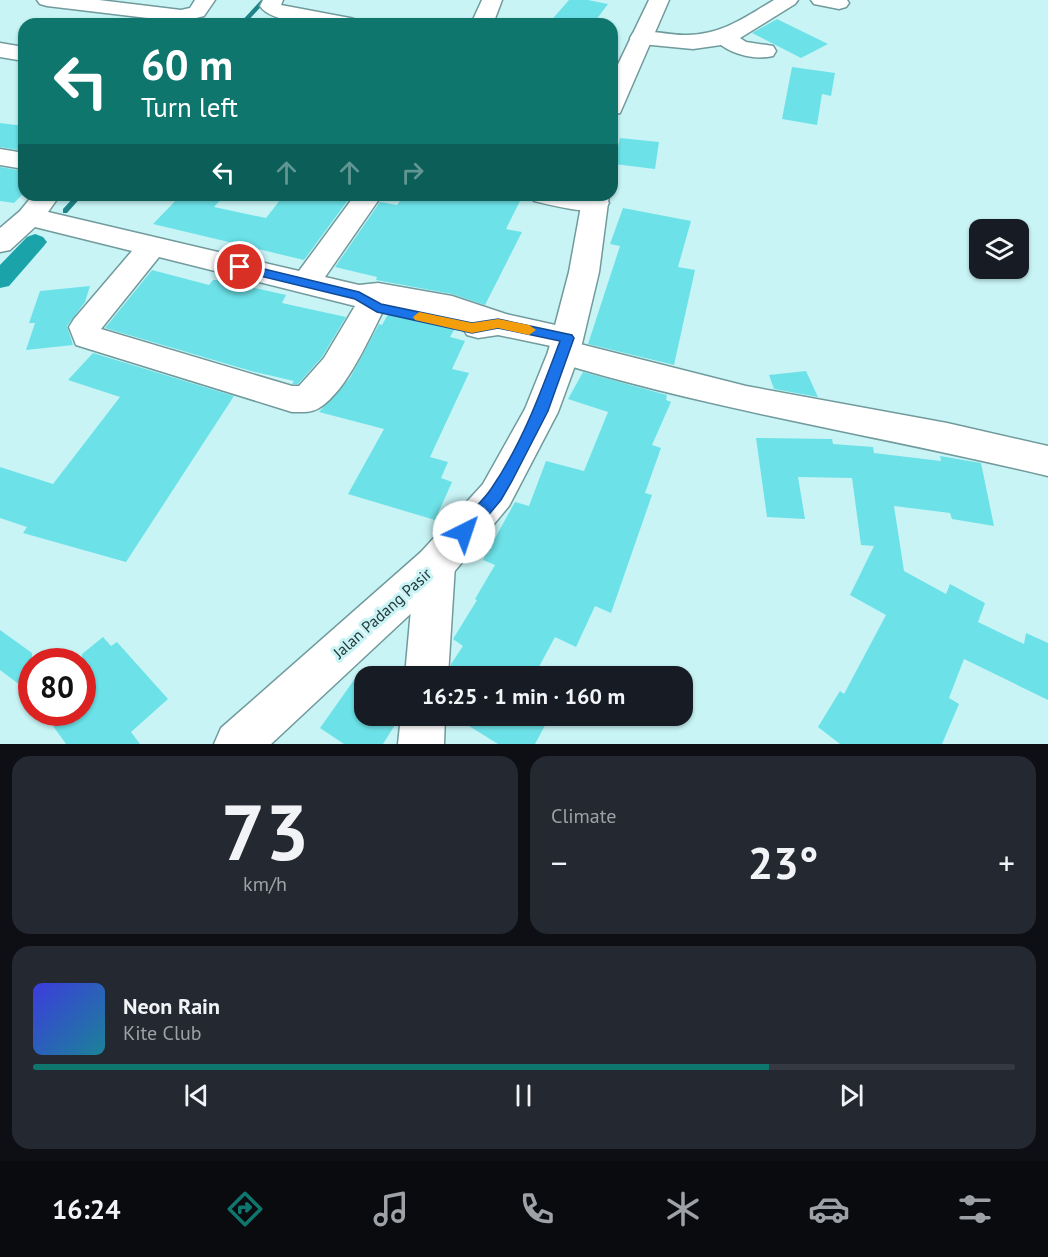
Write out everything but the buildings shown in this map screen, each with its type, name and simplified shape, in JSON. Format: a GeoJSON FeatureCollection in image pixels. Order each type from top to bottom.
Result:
{"type":"FeatureCollection","features":[{"type":"Feature","properties":{"kind":"main road"},"geometry":{"type":"LineString","coordinates":[[47,0],[181,16],[196,12],[205,0]]}},
{"type":"Feature","properties":{"kind":"main road"},"geometry":{"type":"LineString","coordinates":[[273,0],[270,6],[274,9],[320,18]]}},
{"type":"Feature","properties":{"kind":"main road"},"geometry":{"type":"LineString","coordinates":[[484,18],[492,0]]}},
{"type":"Feature","properties":{"kind":"main road"},"geometry":{"type":"LineString","coordinates":[[618,94],[659,0]]}},
{"type":"Feature","properties":{"kind":"main road"},"geometry":{"type":"LineString","coordinates":[[641,38],[696,42],[721,38],[740,30],[789,0]]}},
{"type":"Feature","properties":{"kind":"main road"},"geometry":{"type":"LineString","coordinates":[[721,38],[740,48],[765,51]]}},
{"type":"Feature","properties":{"kind":"main road"},"geometry":{"type":"LineString","coordinates":[[0,50],[18,53]]}},
{"type":"Feature","properties":{"kind":"main road"},"geometry":{"type":"LineString","coordinates":[[0,157],[18,160]]}},
{"type":"Feature","properties":{"kind":"main road"},"geometry":{"type":"LineString","coordinates":[[305,284],[365,201]]}},
{"type":"Feature","properties":{"kind":"main road","name":"Jalan Padang Pasir"},"geometry":{"type":"LineString","coordinates":[[237,744],[435,565],[496,495],[541,411],[566,345],[584,272],[596,201]]}},
{"type":"Feature","properties":{"kind":"main road"},"geometry":{"type":"LineString","coordinates":[[0,243],[38,206],[153,245],[369,298],[472,328],[498,324],[746,399],[948,437],[1048,461]]}},
{"type":"Feature","properties":{"kind":"main road"},"geometry":{"type":"LineString","coordinates":[[153,245],[85,327],[85,334],[90,339],[264,392],[301,400],[310,397],[321,386],[346,349],[369,298]]}},
{"type":"Feature","properties":{"kind":"main road"},"geometry":{"type":"LineString","coordinates":[[427,666],[435,565]]}},
{"type":"Feature","properties":{"kind":"main road"},"geometry":{"type":"LineString","coordinates":[[421,744],[422,726]]}},
{"type":"Feature","properties":{"kind":"waterway"},"geometry":{"type":"LineString","coordinates":[[248,18],[264,0]]}},
{"type":"Feature","properties":{"kind":"waterway"},"geometry":{"type":"LineString","coordinates":[[65,211],[74,201]]}},
{"type":"Feature","properties":{"kind":"waterway"},"geometry":{"type":"LineString","coordinates":[[0,280],[35,242]]}},
{"type":"Feature","properties":{"kind":"slow traffic"},"geometry":{"type":"LineString","coordinates":[[419,317],[472,328],[498,324],[529,330]]}},
{"type":"Feature","properties":{"kind":"route"},"geometry":{"type":"LineString","coordinates":[[240,267],[359,296],[377,308],[472,328],[498,324],[567,338],[564,352],[541,411],[507,476],[496,495],[464,532]]}}]}
